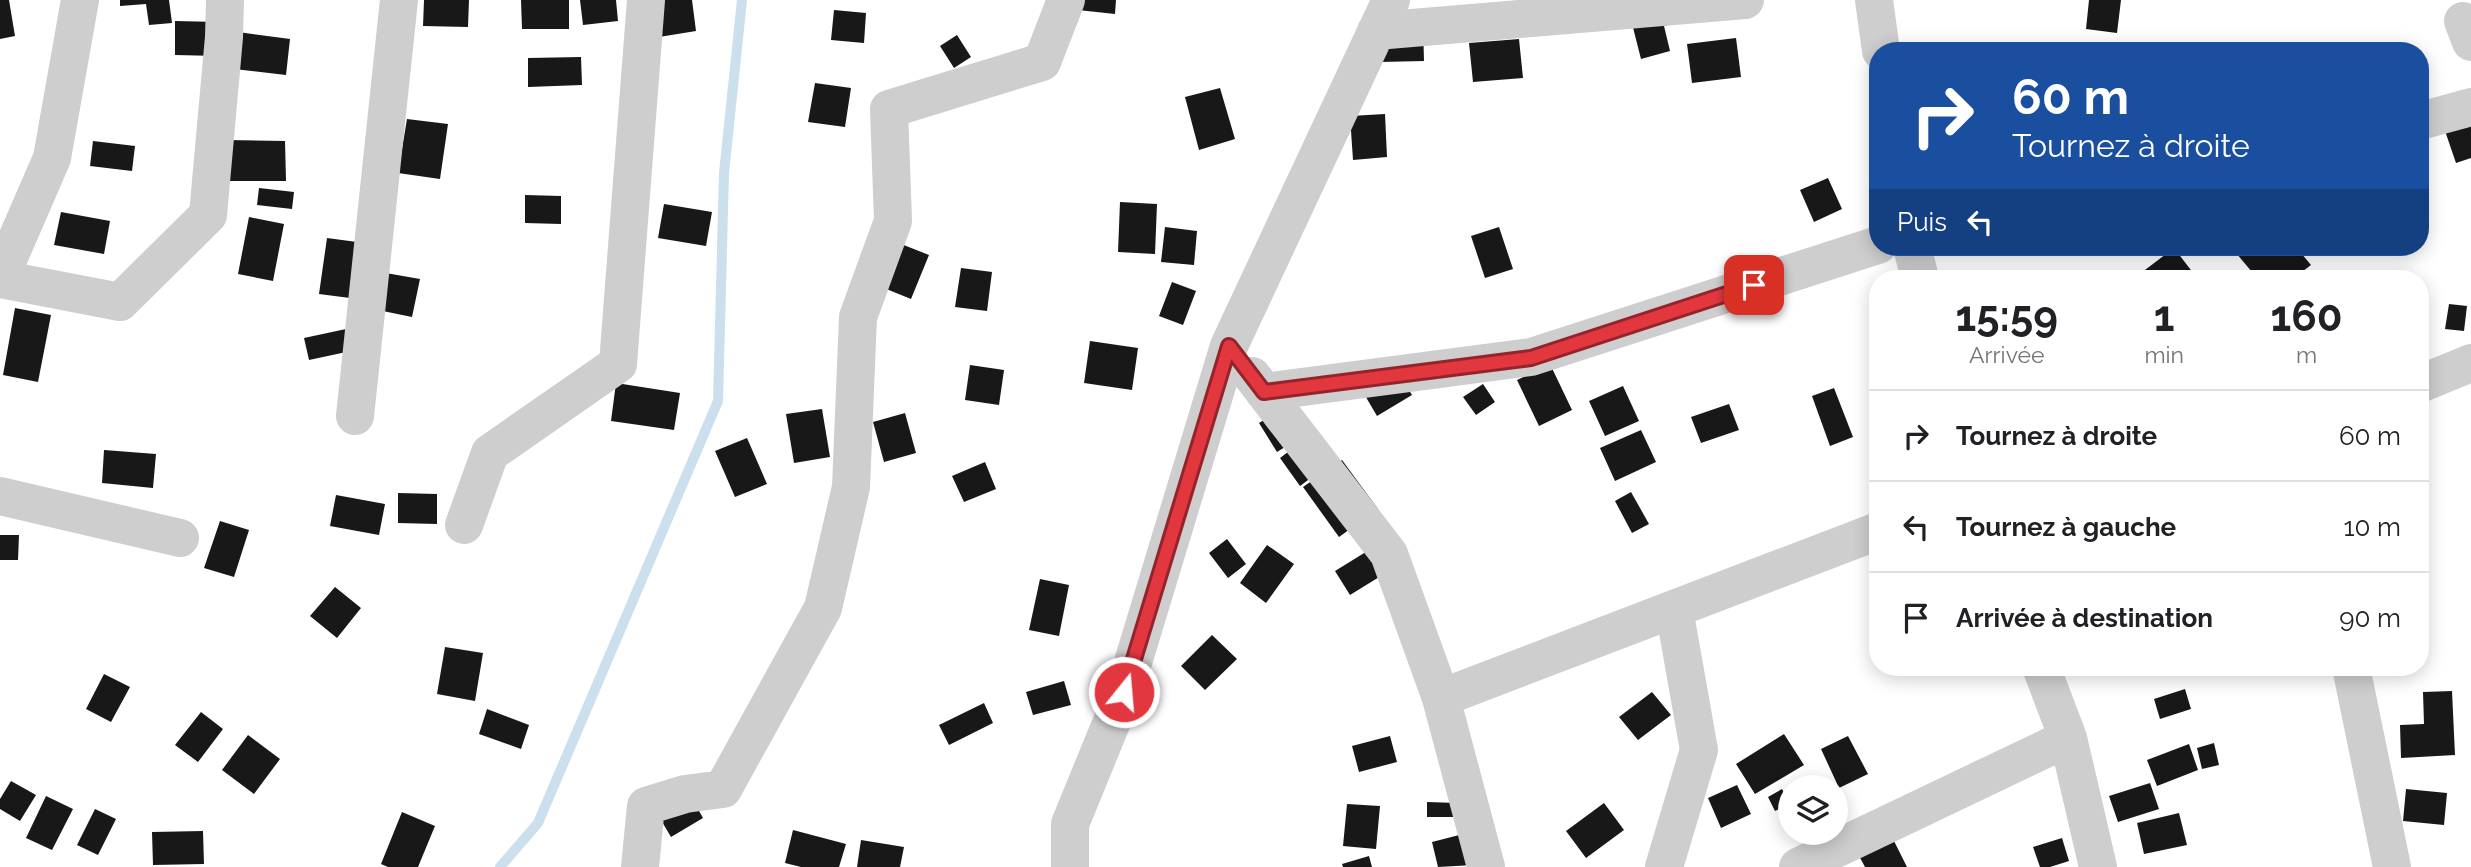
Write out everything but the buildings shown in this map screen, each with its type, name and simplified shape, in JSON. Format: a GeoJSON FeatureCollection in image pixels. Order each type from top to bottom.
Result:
{"type":"FeatureCollection","features":[{"type":"Feature","properties":{"kind":"street"},"geometry":{"type":"LineString","coordinates":[[80,0],[52,158],[0,279],[120,302],[208,215],[225,37],[225,0]]}},
{"type":"Feature","properties":{"kind":"street"},"geometry":{"type":"LineString","coordinates":[[355,415],[399,0]]}},
{"type":"Feature","properties":{"kind":"street"},"geometry":{"type":"LineString","coordinates":[[464,525],[490,453],[618,364],[626,229],[646,0]]}},
{"type":"Feature","properties":{"kind":"street"},"geometry":{"type":"LineString","coordinates":[[640,867],[646,806],[685,794],[723,789],[823,608],[851,487],[858,317],[894,221],[889,109],[1042,62],[1066,0]]}},
{"type":"Feature","properties":{"kind":"street"},"geometry":{"type":"LineString","coordinates":[[1070,867],[1070,824],[1124,692],[1229,346],[1383,16],[1745,0]]}},
{"type":"Feature","properties":{"kind":"street"},"geometry":{"type":"LineString","coordinates":[[1874,0],[1880,42]]}},
{"type":"Feature","properties":{"kind":"street"},"geometry":{"type":"LineString","coordinates":[[2429,119],[2471,107]]}},
{"type":"Feature","properties":{"kind":"street"},"geometry":{"type":"LineString","coordinates":[[1264,392],[1531,358],[1869,248]]}},
{"type":"Feature","properties":{"kind":"street"},"geometry":{"type":"LineString","coordinates":[[1229,346],[1389,554],[1441,698],[1486,867]]}},
{"type":"Feature","properties":{"kind":"street"},"geometry":{"type":"LineString","coordinates":[[2429,380],[2471,363]]}},
{"type":"Feature","properties":{"kind":"street"},"geometry":{"type":"LineString","coordinates":[[0,496],[180,538]]}},
{"type":"Feature","properties":{"kind":"street"},"geometry":{"type":"LineString","coordinates":[[1441,698],[1869,534]]}},
{"type":"Feature","properties":{"kind":"street"},"geometry":{"type":"LineString","coordinates":[[1664,867],[1699,750],[1674,609]]}},
{"type":"Feature","properties":{"kind":"street"},"geometry":{"type":"LineString","coordinates":[[2044,676],[2068,738],[2098,867]]}},
{"type":"Feature","properties":{"kind":"street"},"geometry":{"type":"LineString","coordinates":[[2353,676],[2392,867]]}},
{"type":"Feature","properties":{"kind":"street"},"geometry":{"type":"LineString","coordinates":[[1798,867],[2068,738]]}},
{"type":"Feature","properties":{"kind":"waterway"},"geometry":{"type":"LineString","coordinates":[[500,867],[538,823],[718,401],[724,173],[742,0]]}},
{"type":"Feature","properties":{"kind":"route"},"geometry":{"type":"LineString","coordinates":[[1124,692],[1229,346],[1264,392],[1531,358],[1754,285]]}}]}
